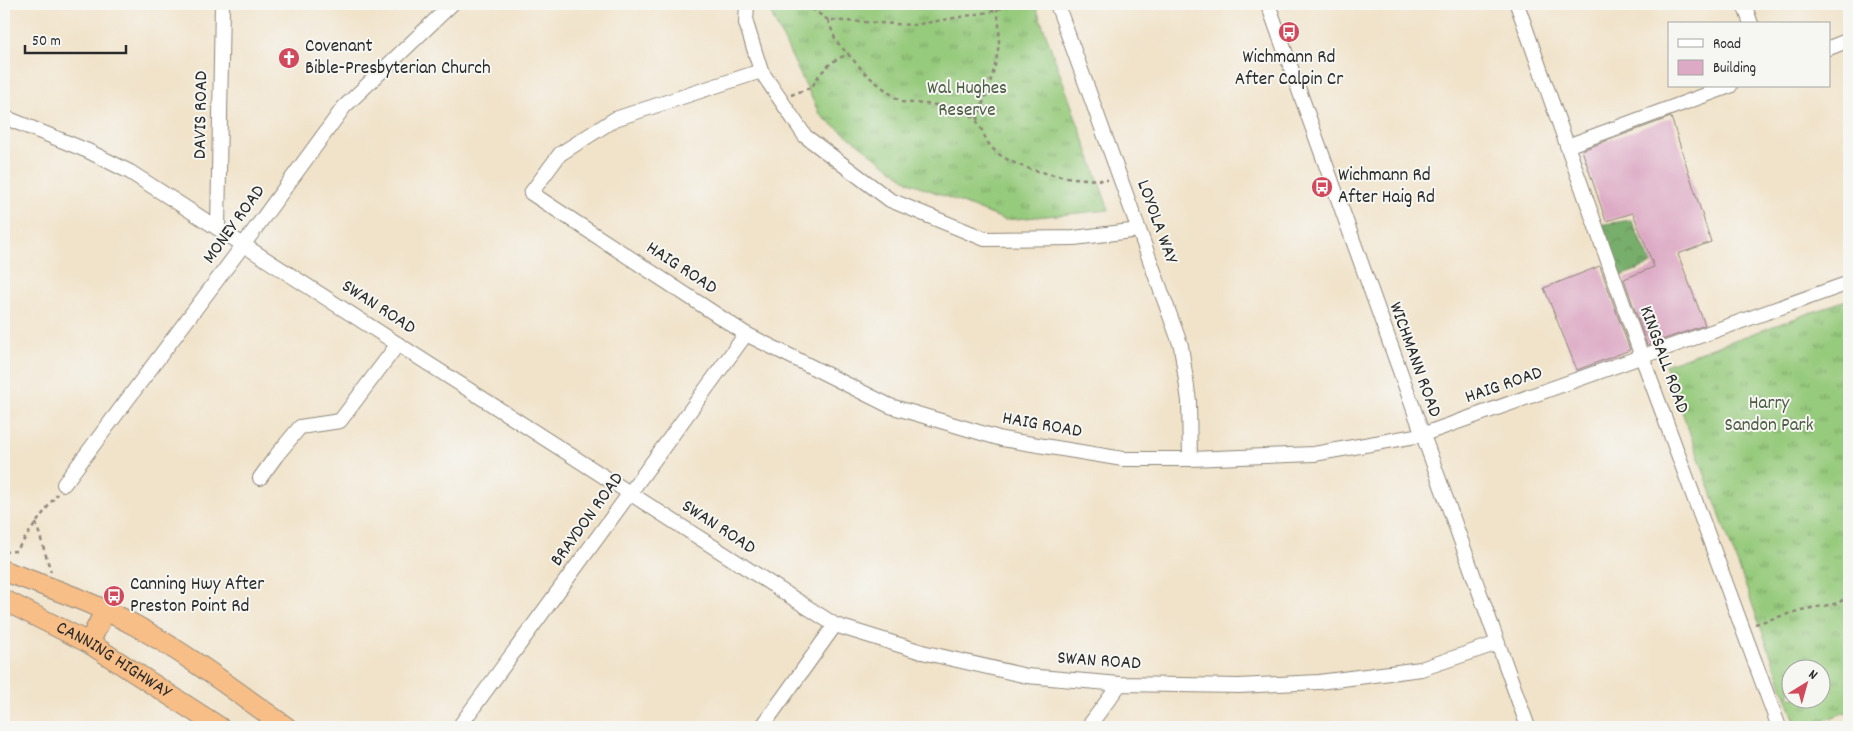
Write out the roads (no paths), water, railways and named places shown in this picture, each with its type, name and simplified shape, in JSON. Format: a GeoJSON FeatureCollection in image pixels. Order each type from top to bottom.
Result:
{"type":"FeatureCollection","features":[{"type":"Feature","properties":{"kind":"highway","name":"CANNING HIGHWAY"},"geometry":{"type":"LineString","coordinates":[[4,571],[105,611],[170,646],[286,727]]}},
{"type":"Feature","properties":{"kind":"highway","name":"CANNING HIGHWAY"},"geometry":{"type":"LineString","coordinates":[[4,600],[89,643],[220,727]]}},
{"type":"Feature","properties":{"kind":"highway"},"geometry":{"type":"LineString","coordinates":[[89,643],[105,611]]}},
{"type":"Feature","properties":{"kind":"street","name":"DAVIS ROAD"},"geometry":{"type":"LineString","coordinates":[[218,228],[222,4]]}},
{"type":"Feature","properties":{"kind":"street","name":"MONEY ROAD"},"geometry":{"type":"LineString","coordinates":[[64,484],[344,107],[452,4]]}},
{"type":"Feature","properties":{"kind":"street"},"geometry":{"type":"LineString","coordinates":[[747,4],[746,24],[761,71],[804,136],[890,200],[985,239],[1074,238],[1139,230]]}},
{"type":"Feature","properties":{"kind":"street","name":"LOYOLA WAY"},"geometry":{"type":"LineString","coordinates":[[1057,4],[1181,346],[1189,401],[1190,460]]}},
{"type":"Feature","properties":{"kind":"street","name":"WICHMANN ROAD"},"geometry":{"type":"LineString","coordinates":[[1268,4],[1421,435],[1528,727]]}},
{"type":"Feature","properties":{"kind":"street","name":"KINGSALL ROAD"},"geometry":{"type":"LineString","coordinates":[[1517,4],[1642,357],[1779,727]]}},
{"type":"Feature","properties":{"kind":"street"},"geometry":{"type":"LineString","coordinates":[[1744,4],[1750,22]]}},
{"type":"Feature","properties":{"kind":"street"},"geometry":{"type":"LineString","coordinates":[[1830,48],[1849,40]]}},
{"type":"Feature","properties":{"kind":"street","name":"HAIG ROAD"},"geometry":{"type":"LineString","coordinates":[[761,71],[615,119],[560,154],[531,193],[746,334],[890,406],[1002,439],[1123,458],[1190,460],[1314,454],[1421,435],[1849,283]]}},
{"type":"Feature","properties":{"kind":"street"},"geometry":{"type":"LineString","coordinates":[[1567,146],[1725,88]]}},
{"type":"Feature","properties":{"kind":"street","name":"SWAN ROAD"},"geometry":{"type":"LineString","coordinates":[[4,117],[88,151],[130,172],[834,625],[922,652],[1027,676],[1120,684],[1239,686],[1319,682],[1421,669],[1498,643]]}},
{"type":"Feature","properties":{"kind":"street","name":"BRAYDON ROAD"},"geometry":{"type":"LineString","coordinates":[[460,727],[746,334]]}},
{"type":"Feature","properties":{"kind":"street"},"geometry":{"type":"LineString","coordinates":[[260,478],[296,431],[307,425],[340,421],[398,344]]}},
{"type":"Feature","properties":{"kind":"street"},"geometry":{"type":"LineString","coordinates":[[762,727],[834,625]]}},
{"type":"Feature","properties":{"kind":"street"},"geometry":{"type":"LineString","coordinates":[[1088,727],[1120,684]]}},
{"type":"Feature","properties":{"kind":"place","name":"Wichmann Rd After Calpin Cr"},"geometry":{"type":"Point","coordinates":[1289,32]}},
{"type":"Feature","properties":{"kind":"place","name":"Covenant Bible-Presbyterian Church"},"geometry":{"type":"Point","coordinates":[289,58]}},
{"type":"Feature","properties":{"kind":"place","name":"Wichmann Rd After Haig Rd"},"geometry":{"type":"Point","coordinates":[1322,187]}},
{"type":"Feature","properties":{"kind":"place","name":"Canning Hwy After Preston Point Rd"},"geometry":{"type":"Point","coordinates":[114,596]}},
{"type":"Feature","properties":{"kind":"park label","name":"Wal Hughes Reserve"},"geometry":{"type":"Point","coordinates":[967,100]}},
{"type":"Feature","properties":{"kind":"park label","name":"Harry Sandon Park"},"geometry":{"type":"Point","coordinates":[1769,415]}}]}
